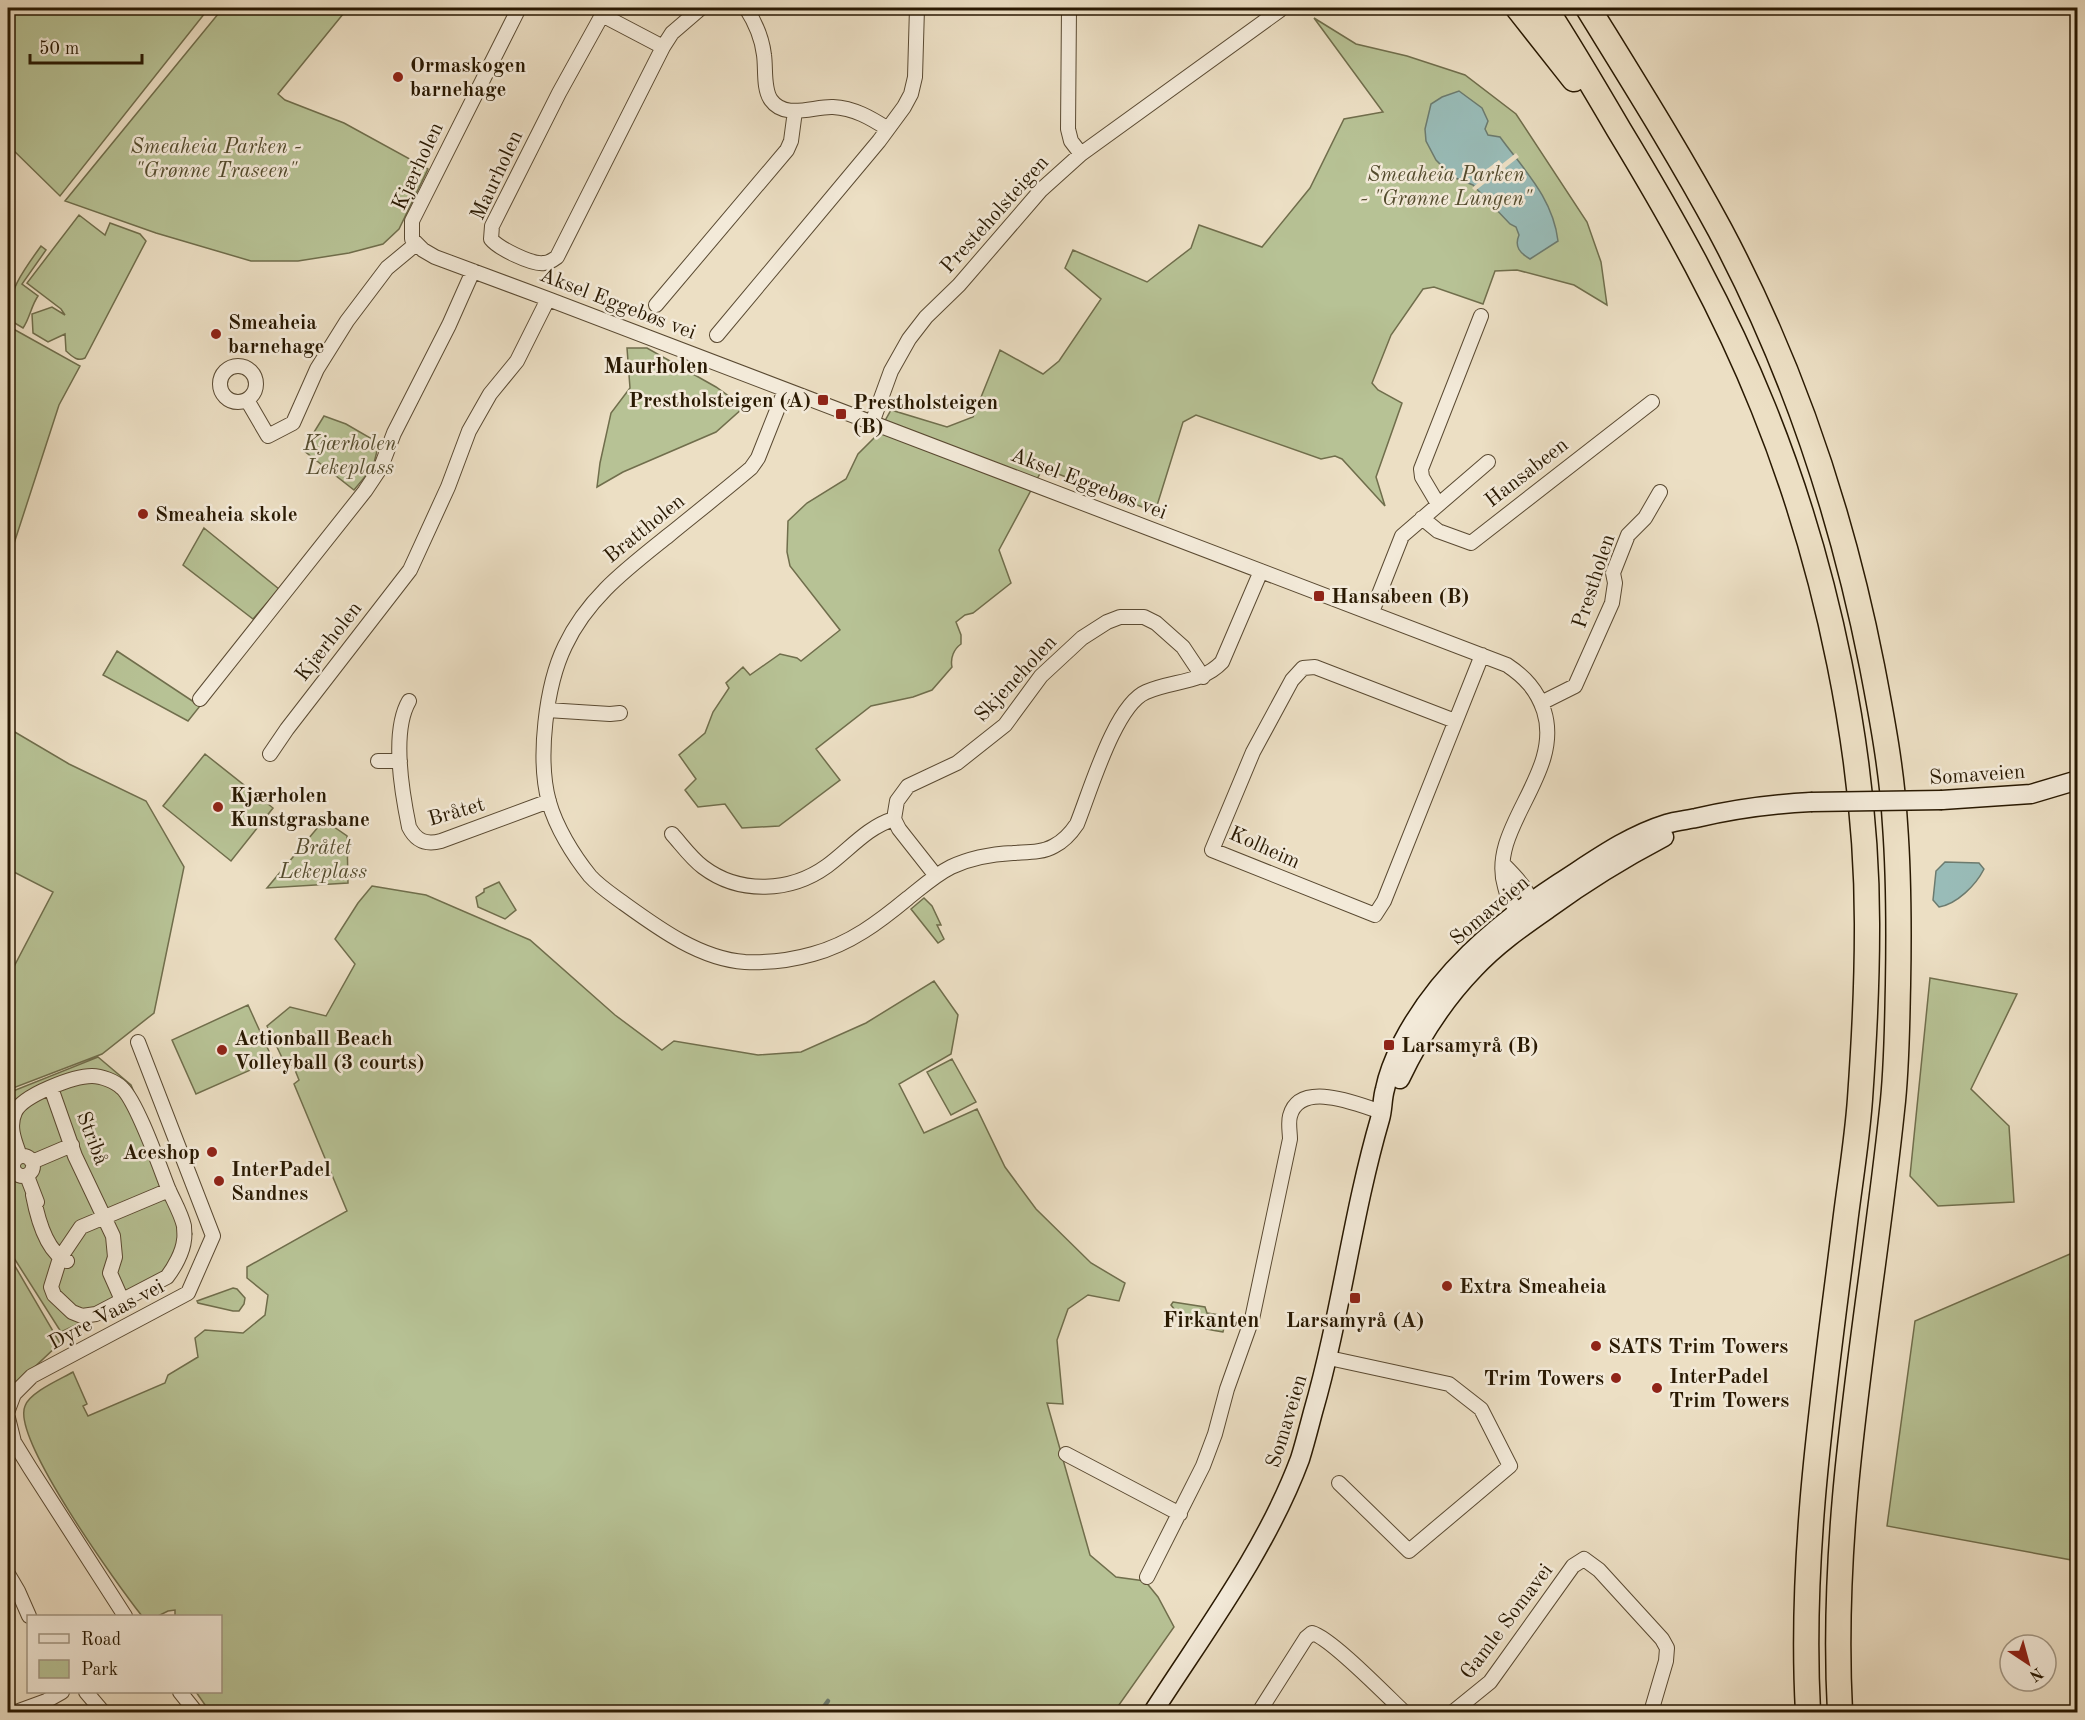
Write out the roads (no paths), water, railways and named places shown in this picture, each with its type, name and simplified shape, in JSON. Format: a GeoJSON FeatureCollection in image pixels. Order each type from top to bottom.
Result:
{"type":"FeatureCollection","features":[{"type":"Feature","properties":{"kind":"highway"},"geometry":{"type":"LineString","coordinates":[[1518,8],[1635,156]]}},
{"type":"Feature","properties":{"kind":"highway"},"geometry":{"type":"LineString","coordinates":[[1545,8],[1688,246],[1755,387],[1778,446],[1810,542],[1838,656],[1857,774],[1863,831],[1867,927],[1865,1013],[1860,1101],[1816,1467],[1806,1623],[1808,1713]]}},
{"type":"Feature","properties":{"kind":"highway"},"geometry":{"type":"LineString","coordinates":[[1588,8],[1720,230],[1751,293],[1798,402],[1839,525],[1856,588],[1881,710],[1895,822],[1899,927],[1898,1015],[1893,1105],[1848,1450],[1839,1554],[1837,1627],[1840,1713]]}},
{"type":"Feature","properties":{"kind":"main road","name":"Somaveien"},"geometry":{"type":"LineString","coordinates":[[1153,1713],[1247,1566],[1283,1500],[1301,1456],[1329,1358],[1371,1150],[1382,1112],[1420,1041],[1449,998],[1528,910],[1602,855],[1634,838],[1665,825],[1731,809],[1779,803],[1942,800],[2031,794],[2078,780]]}},
{"type":"Feature","properties":{"kind":"street","name":"Kjærholen"},"geometry":{"type":"LineString","coordinates":[[247,400],[268,436],[293,423],[316,369],[347,321],[387,268],[416,244],[411,231],[412,222],[519,8]]}},
{"type":"Feature","properties":{"kind":"street","name":"Maurholen"},"geometry":{"type":"LineString","coordinates":[[663,47],[604,11],[559,93],[492,226],[491,239],[500,248],[539,263],[551,261],[557,257],[663,47],[672,33],[701,8]]}},
{"type":"Feature","properties":{"kind":"street"},"geometry":{"type":"LineString","coordinates":[[746,8],[758,30],[764,53],[768,94],[772,102],[795,111],[840,108],[857,112],[888,129]]}},
{"type":"Feature","properties":{"kind":"street"},"geometry":{"type":"LineString","coordinates":[[717,335],[888,129],[911,94],[915,77],[917,8]]}},
{"type":"Feature","properties":{"kind":"street"},"geometry":{"type":"LineString","coordinates":[[1070,8],[1068,129],[1071,141],[1081,154]]}},
{"type":"Feature","properties":{"kind":"street","name":"Presteholsteigen"},"geometry":{"type":"LineString","coordinates":[[872,423],[891,371],[909,339],[926,317],[959,285],[1041,190],[1081,154],[1280,10]]}},
{"type":"Feature","properties":{"kind":"street"},"geometry":{"type":"LineString","coordinates":[[656,305],[787,150],[791,141],[795,111]]}},
{"type":"Feature","properties":{"kind":"street","name":"Aksel Eggebøs vei"},"geometry":{"type":"LineString","coordinates":[[416,244],[435,257],[1507,665],[1529,682],[1541,703],[1546,720],[1546,752],[1504,852],[1504,865],[1521,883],[1528,910]]}},
{"type":"Feature","properties":{"kind":"street"},"geometry":{"type":"LineString","coordinates":[[200,699],[365,491],[381,467],[394,433],[449,325],[473,271]]}},
{"type":"Feature","properties":{"kind":"street","name":"Kjærholen"},"geometry":{"type":"LineString","coordinates":[[270,754],[410,570],[448,487],[469,431],[490,394],[520,356],[548,299]]}},
{"type":"Feature","properties":{"kind":"street"},"geometry":{"type":"LineString","coordinates":[[1437,504],[1422,477],[1421,469],[1482,316]]}},
{"type":"Feature","properties":{"kind":"street","name":"Brattholen"},"geometry":{"type":"LineString","coordinates":[[785,390],[758,458],[751,468],[626,568],[589,606],[576,624],[563,649],[552,682],[547,710],[543,756],[549,801],[575,855],[591,878],[648,921],[674,937],[694,948],[743,962],[791,959],[841,945],[864,933],[936,876]]}},
{"type":"Feature","properties":{"kind":"street","name":"Hansabeen"},"geometry":{"type":"LineString","coordinates":[[1422,518],[1438,531],[1471,543],[1652,402]]}},
{"type":"Feature","properties":{"kind":"street","name":"Hansabeen"},"geometry":{"type":"LineString","coordinates":[[1372,612],[1402,536],[1488,462]]}},
{"type":"Feature","properties":{"kind":"street","name":"Prestholen"},"geometry":{"type":"LineString","coordinates":[[1541,703],[1575,686],[1612,603],[1615,583],[1613,573],[1628,535],[1646,518],[1660,492]]}},
{"type":"Feature","properties":{"kind":"street"},"geometry":{"type":"LineString","coordinates":[[672,834],[697,862],[716,875],[734,883],[776,887],[813,876],[869,831],[894,819],[936,876],[952,867],[984,856],[1043,850],[1070,835],[1077,825],[1114,729],[1125,710],[1144,692],[1203,677],[1222,662],[1260,571]]}},
{"type":"Feature","properties":{"kind":"street","name":"Skjeneholen"},"geometry":{"type":"LineString","coordinates":[[894,819],[897,801],[908,786],[957,763],[1005,725],[1041,676],[1082,638],[1107,622],[1129,615],[1144,617],[1156,623],[1183,647],[1203,677]]}},
{"type":"Feature","properties":{"kind":"street","name":"Kolheim"},"geometry":{"type":"LineString","coordinates":[[1455,721],[1316,668],[1303,668],[1292,680],[1253,752],[1212,850],[1375,915],[1384,901],[1482,655]]}},
{"type":"Feature","properties":{"kind":"street","name":"Bråtet"},"geometry":{"type":"LineString","coordinates":[[409,701],[401,719],[400,761],[413,835],[425,842],[441,842],[549,801]]}},
{"type":"Feature","properties":{"kind":"street"},"geometry":{"type":"LineString","coordinates":[[547,710],[620,713]]}},
{"type":"Feature","properties":{"kind":"street"},"geometry":{"type":"LineString","coordinates":[[378,761],[400,761]]}},
{"type":"Feature","properties":{"kind":"street","name":"Dyre Vaas vei"},"geometry":{"type":"LineString","coordinates":[[8,1410],[14,1394],[32,1376],[188,1293],[213,1236],[138,1042]]}},
{"type":"Feature","properties":{"kind":"street"},"geometry":{"type":"LineString","coordinates":[[63,1260],[52,1251],[45,1218],[33,1195],[27,1176],[33,1170],[13,1137],[12,1123],[16,1110],[26,1099],[81,1077],[94,1076],[109,1080],[122,1088],[132,1101],[184,1226],[184,1240],[167,1277],[96,1314],[82,1316],[72,1312],[54,1295],[51,1287],[81,1227],[169,1190]]}},
{"type":"Feature","properties":{"kind":"street","name":"Stribå"},"geometry":{"type":"LineString","coordinates":[[51,1088],[97,1203],[115,1257],[110,1273],[122,1300]]}},
{"type":"Feature","properties":{"kind":"street"},"geometry":{"type":"LineString","coordinates":[[1147,1577],[1203,1466],[1252,1319],[1290,1140],[1290,1116],[1300,1102],[1310,1096],[1332,1097],[1382,1112]]}},
{"type":"Feature","properties":{"kind":"street"},"geometry":{"type":"LineString","coordinates":[[26,1159],[72,1145]]}},
{"type":"Feature","properties":{"kind":"street"},"geometry":{"type":"LineString","coordinates":[[1329,1358],[1449,1384],[1481,1408],[1510,1466],[1409,1551],[1339,1483]]}},
{"type":"Feature","properties":{"kind":"street"},"geometry":{"type":"LineString","coordinates":[[8,1418],[14,1442],[124,1615]]}},
{"type":"Feature","properties":{"kind":"street"},"geometry":{"type":"LineString","coordinates":[[1066,1454],[1180,1514]]}},
{"type":"Feature","properties":{"kind":"street","name":"Gamle Somavei"},"geometry":{"type":"LineString","coordinates":[[1453,1713],[1490,1682],[1574,1566],[1584,1559],[1599,1570],[1667,1648],[1666,1661],[1651,1713]]}},
{"type":"Feature","properties":{"kind":"street"},"geometry":{"type":"LineString","coordinates":[[8,1574],[28,1615]]}},
{"type":"Feature","properties":{"kind":"street"},"geometry":{"type":"LineString","coordinates":[[1259,1713],[1306,1638],[1312,1633],[1318,1635],[1345,1658],[1404,1713]]}},
{"type":"Feature","properties":{"kind":"street"},"geometry":{"type":"LineString","coordinates":[[16,1713],[60,1693]]}},
{"type":"Feature","properties":{"kind":"street"},"geometry":{"type":"LineString","coordinates":[[87,1693],[103,1713]]}},
{"type":"Feature","properties":{"kind":"street"},"geometry":{"type":"LineString","coordinates":[[181,1693],[196,1713]]}},
{"type":"Feature","properties":{"kind":"water"},"geometry":{"type":"Polygon","coordinates":[[[1459,91],[1482,108],[1488,121],[1485,129],[1488,135],[1500,137],[1528,173],[1550,211],[1558,241],[1530,259],[1519,249],[1517,243],[1519,235],[1516,227],[1510,224],[1473,185],[1453,177],[1436,160],[1426,141],[1425,129],[1431,104],[1459,91]]]}},
{"type":"Feature","properties":{"kind":"water"},"geometry":{"type":"Polygon","coordinates":[[[1945,862],[1979,863],[1984,869],[1965,893],[1939,907],[1933,900],[1936,871],[1945,862]]]}},
{"type":"Feature","properties":{"kind":"waterway"},"geometry":{"type":"LineString","coordinates":[[820,1712],[828,1701]]}},
{"type":"Feature","properties":{"kind":"place","name":"Ormaskogen barnehage"},"geometry":{"type":"Point","coordinates":[398,77]}},
{"type":"Feature","properties":{"kind":"place","name":"Smeaheia barnehage"},"geometry":{"type":"Point","coordinates":[216,334]}},
{"type":"Feature","properties":{"kind":"place","name":"Prestholsteigen (A)"},"geometry":{"type":"Point","coordinates":[823,400]}},
{"type":"Feature","properties":{"kind":"place","name":"Prestholsteigen (B)"},"geometry":{"type":"Point","coordinates":[841,414]}},
{"type":"Feature","properties":{"kind":"place","name":"Smeaheia skole"},"geometry":{"type":"Point","coordinates":[143,514]}},
{"type":"Feature","properties":{"kind":"place","name":"Hansabeen (B)"},"geometry":{"type":"Point","coordinates":[1319,596]}},
{"type":"Feature","properties":{"kind":"place","name":"Kjærholen Kunstgrasbane"},"geometry":{"type":"Point","coordinates":[218,807]}},
{"type":"Feature","properties":{"kind":"place","name":"Larsamyrå (B)"},"geometry":{"type":"Point","coordinates":[1389,1045]}},
{"type":"Feature","properties":{"kind":"place","name":"Actionball Beach Volleyball (3 courts)"},"geometry":{"type":"Point","coordinates":[222,1050]}},
{"type":"Feature","properties":{"kind":"place","name":"Aceshop"},"geometry":{"type":"Point","coordinates":[212,1152]}},
{"type":"Feature","properties":{"kind":"place","name":"InterPadel Sandnes"},"geometry":{"type":"Point","coordinates":[219,1181]}},
{"type":"Feature","properties":{"kind":"place","name":"Extra Smeaheia"},"geometry":{"type":"Point","coordinates":[1447,1286]}},
{"type":"Feature","properties":{"kind":"place","name":"Larsamyrå (A)"},"geometry":{"type":"Point","coordinates":[1355,1298]}},
{"type":"Feature","properties":{"kind":"place","name":"SATS Trim Towers"},"geometry":{"type":"Point","coordinates":[1596,1346]}},
{"type":"Feature","properties":{"kind":"place","name":"Trim Towers"},"geometry":{"type":"Point","coordinates":[1616,1378]}},
{"type":"Feature","properties":{"kind":"place","name":"InterPadel Trim Towers"},"geometry":{"type":"Point","coordinates":[1657,1388]}},
{"type":"Feature","properties":{"kind":"district","name":"Maurholen"},"geometry":{"type":"Point","coordinates":[656,365]}},
{"type":"Feature","properties":{"kind":"district","name":"Firkanten"},"geometry":{"type":"Point","coordinates":[1211,1319]}},
{"type":"Feature","properties":{"kind":"park label","name":"Smeaheia Parken - \"Grønne Traseen\""},"geometry":{"type":"Point","coordinates":[216,158]}},
{"type":"Feature","properties":{"kind":"park label","name":"Smeaheia Parken - \"Grønne Lungen\""},"geometry":{"type":"Point","coordinates":[1446,186]}},
{"type":"Feature","properties":{"kind":"park label","name":"Kjærholen Lekeplass"},"geometry":{"type":"Point","coordinates":[350,455]}},
{"type":"Feature","properties":{"kind":"park label","name":"Bråtet Lekeplass"},"geometry":{"type":"Point","coordinates":[323,859]}}]}
